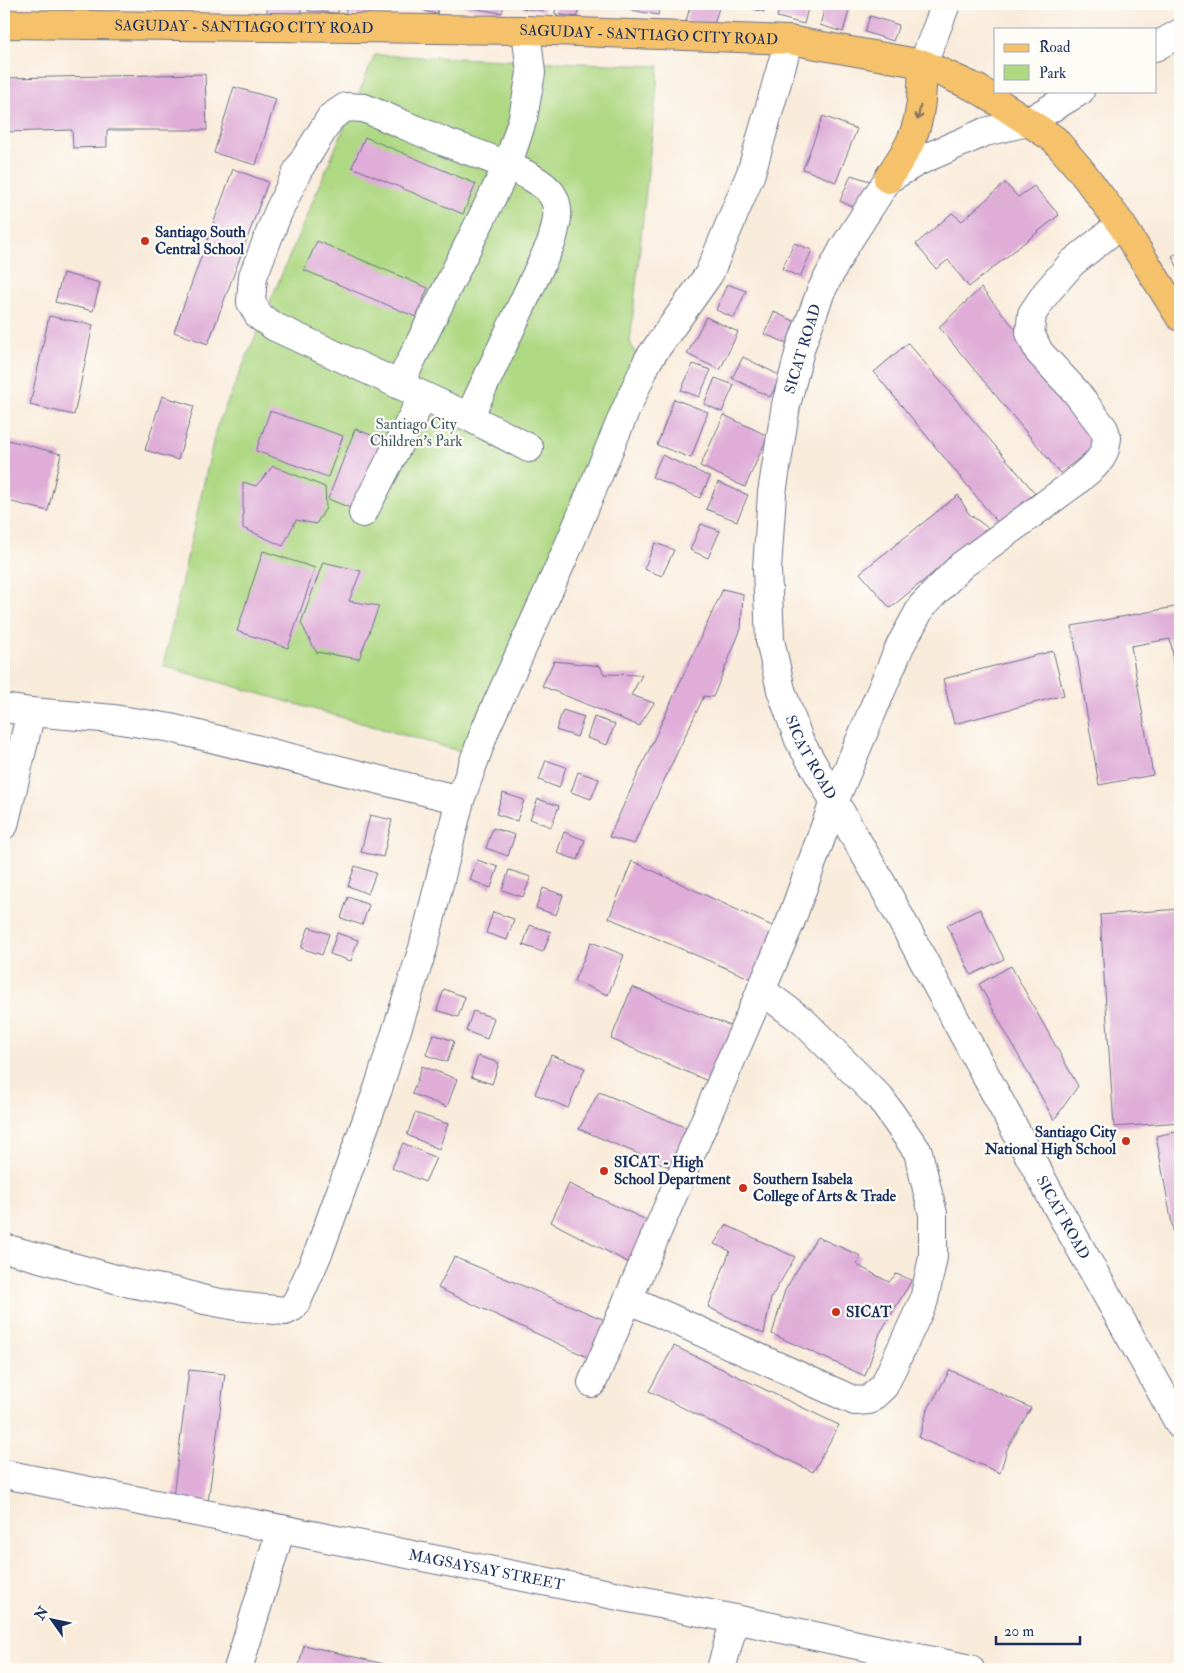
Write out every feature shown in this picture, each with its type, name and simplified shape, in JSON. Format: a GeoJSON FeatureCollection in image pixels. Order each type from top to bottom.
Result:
{"type":"FeatureCollection","features":[{"type":"Feature","properties":{"kind":"main road","name":"SAGUDAY - SANTIAGO CITY ROAD"},"geometry":{"type":"LineString","coordinates":[[4,24],[526,30],[789,40],[922,64],[978,90],[1054,139],[1121,224],[1180,316]]}},
{"type":"Feature","properties":{"kind":"main road"},"geometry":{"type":"LineString","coordinates":[[888,179],[912,139],[922,99],[922,64]]}},
{"type":"Feature","properties":{"kind":"street"},"geometry":{"type":"LineString","coordinates":[[922,64],[946,4]]}},
{"type":"Feature","properties":{"kind":"street"},"geometry":{"type":"LineString","coordinates":[[399,385],[507,166],[523,118],[531,73],[526,30]]}},
{"type":"Feature","properties":{"kind":"street"},"geometry":{"type":"LineString","coordinates":[[1156,47],[1180,33]]}},
{"type":"Feature","properties":{"kind":"street"},"geometry":{"type":"LineString","coordinates":[[4,1248],[130,1283],[177,1292],[205,1300],[236,1306],[285,1311],[293,1307],[319,1251],[378,1089],[423,948],[460,800],[486,728],[566,552],[648,360],[709,274],[751,173],[789,40]]}},
{"type":"Feature","properties":{"kind":"street","name":"SICAT ROAD"},"geometry":{"type":"LineString","coordinates":[[1078,92],[1028,122],[985,132],[919,161],[888,179],[843,250],[821,291],[804,337],[786,405],[772,493],[767,569],[770,640],[781,690],[798,740],[882,884],[1051,1196],[1180,1425]]}},
{"type":"Feature","properties":{"kind":"street"},"geometry":{"type":"LineString","coordinates":[[469,417],[552,241],[558,220],[556,204],[551,193],[537,180],[507,166],[364,108],[346,107],[331,118],[298,170],[276,215],[253,276],[251,302],[259,316],[275,327],[469,417],[529,448]]}},
{"type":"Feature","properties":{"kind":"street"},"geometry":{"type":"LineString","coordinates":[[592,1383],[790,923],[834,802],[900,646],[922,606],[962,565],[1073,484],[1101,458],[1108,438],[1104,429],[1076,392],[1039,352],[1030,333],[1032,314],[1046,293],[1072,263],[1121,224]]}},
{"type":"Feature","properties":{"kind":"street"},"geometry":{"type":"LineString","coordinates":[[364,513],[423,396]]}},
{"type":"Feature","properties":{"kind":"street"},"geometry":{"type":"LineString","coordinates":[[4,708],[114,719],[171,728],[460,800]]}},
{"type":"Feature","properties":{"kind":"street"},"geometry":{"type":"LineString","coordinates":[[4,825],[31,712]]}},
{"type":"Feature","properties":{"kind":"street"},"geometry":{"type":"LineString","coordinates":[[628,1299],[855,1401],[869,1400],[884,1386],[924,1300],[933,1257],[933,1214],[918,1152],[880,1098],[804,1022],[761,990]]}},
{"type":"Feature","properties":{"kind":"street","name":"MAGSAYSAY STREET"},"geometry":{"type":"LineString","coordinates":[[4,1474],[735,1619],[970,1669]]}},
{"type":"Feature","properties":{"kind":"street"},"geometry":{"type":"LineString","coordinates":[[238,1669],[281,1529]]}},
{"type":"Feature","properties":{"kind":"street"},"geometry":{"type":"LineString","coordinates":[[721,1669],[735,1619]]}},
{"type":"Feature","properties":{"kind":"green space","name":"Santiago City Children's Park"},"geometry":{"type":"Polygon","coordinates":[[[375,55],[659,66],[630,342],[640,364],[473,755],[163,666],[216,429],[375,55]]]}},
{"type":"Feature","properties":{"kind":"building"},"geometry":{"type":"Polygon","coordinates":[[[133,4],[168,4],[168,5],[133,8],[133,4]]]}},
{"type":"Feature","properties":{"kind":"building"},"geometry":{"type":"Polygon","coordinates":[[[266,4],[302,4],[300,17],[268,16],[266,4]]]}},
{"type":"Feature","properties":{"kind":"building"},"geometry":{"type":"Polygon","coordinates":[[[309,4],[339,4],[338,13],[308,11],[309,4]]]}},
{"type":"Feature","properties":{"kind":"building"},"geometry":{"type":"Polygon","coordinates":[[[346,4],[370,4],[370,16],[346,14],[346,4]]]}},
{"type":"Feature","properties":{"kind":"building"},"geometry":{"type":"Polygon","coordinates":[[[425,4],[439,4],[437,14],[424,11],[425,4]]]}},
{"type":"Feature","properties":{"kind":"building"},"geometry":{"type":"Polygon","coordinates":[[[466,4],[504,4],[502,13],[465,7],[466,4]]]}},
{"type":"Feature","properties":{"kind":"building"},"geometry":{"type":"Polygon","coordinates":[[[523,4],[545,4],[544,11],[522,8],[523,4]]]}},
{"type":"Feature","properties":{"kind":"building"},"geometry":{"type":"Polygon","coordinates":[[[556,4],[579,4],[577,17],[555,14],[556,4]]]}},
{"type":"Feature","properties":{"kind":"building"},"geometry":{"type":"Polygon","coordinates":[[[632,4],[660,4],[658,15],[631,10],[632,4]]]}},
{"type":"Feature","properties":{"kind":"building"},"geometry":{"type":"Polygon","coordinates":[[[691,4],[720,4],[713,28],[686,21],[691,4]]]}},
{"type":"Feature","properties":{"kind":"building"},"geometry":{"type":"Polygon","coordinates":[[[735,4],[767,4],[764,12],[735,4]]]}},
{"type":"Feature","properties":{"kind":"building"},"geometry":{"type":"Polygon","coordinates":[[[781,4],[809,4],[804,24],[777,17],[781,4]]]}},
{"type":"Feature","properties":{"kind":"building"},"geometry":{"type":"Polygon","coordinates":[[[826,4],[851,4],[843,32],[820,25],[826,4]]]}},
{"type":"Feature","properties":{"kind":"building"},"geometry":{"type":"Polygon","coordinates":[[[870,16],[899,25],[893,41],[865,32],[870,16]]]}},
{"type":"Feature","properties":{"kind":"building"},"geometry":{"type":"Polygon","coordinates":[[[205,74],[207,130],[107,130],[107,147],[73,148],[72,130],[4,132],[4,78],[205,74]]]}},
{"type":"Feature","properties":{"kind":"building"},"geometry":{"type":"Polygon","coordinates":[[[234,87],[276,99],[256,165],[214,153],[234,87]]]}},
{"type":"Feature","properties":{"kind":"building"},"geometry":{"type":"Polygon","coordinates":[[[823,116],[857,129],[836,182],[803,169],[823,116]]]}},
{"type":"Feature","properties":{"kind":"building"},"geometry":{"type":"Polygon","coordinates":[[[365,137],[476,184],[463,214],[352,167],[365,137]]]}},
{"type":"Feature","properties":{"kind":"building"},"geometry":{"type":"Polygon","coordinates":[[[233,169],[268,182],[208,344],[174,332],[233,169]]]}},
{"type":"Feature","properties":{"kind":"building"},"geometry":{"type":"Polygon","coordinates":[[[851,175],[870,181],[858,209],[840,201],[851,175]]]}},
{"type":"Feature","properties":{"kind":"building"},"geometry":{"type":"Polygon","coordinates":[[[1005,183],[1018,197],[1034,186],[1059,215],[969,287],[948,260],[936,269],[916,244],[952,213],[962,221],[1005,183]]]}},
{"type":"Feature","properties":{"kind":"building"},"geometry":{"type":"Polygon","coordinates":[[[317,241],[428,288],[416,317],[304,270],[317,241]]]}},
{"type":"Feature","properties":{"kind":"building"},"geometry":{"type":"Polygon","coordinates":[[[794,243],[812,250],[800,277],[782,269],[794,243]]]}},
{"type":"Feature","properties":{"kind":"building"},"geometry":{"type":"Polygon","coordinates":[[[1180,252],[1180,272],[1172,256],[1180,252]]]}},
{"type":"Feature","properties":{"kind":"building"},"geometry":{"type":"Polygon","coordinates":[[[63,273],[100,283],[93,311],[55,302],[63,273]]]}},
{"type":"Feature","properties":{"kind":"building"},"geometry":{"type":"Polygon","coordinates":[[[727,284],[746,291],[734,318],[716,310],[727,284]]]}},
{"type":"Feature","properties":{"kind":"building"},"geometry":{"type":"Polygon","coordinates":[[[981,288],[1106,437],[1060,473],[939,327],[981,288]]]}},
{"type":"Feature","properties":{"kind":"building"},"geometry":{"type":"Polygon","coordinates":[[[774,312],[796,322],[787,343],[764,334],[774,312]]]}},
{"type":"Feature","properties":{"kind":"building"},"geometry":{"type":"Polygon","coordinates":[[[49,316],[93,325],[74,415],[30,405],[49,316]]]}},
{"type":"Feature","properties":{"kind":"building"},"geometry":{"type":"Polygon","coordinates":[[[706,317],[738,332],[720,370],[687,354],[706,317]]]}},
{"type":"Feature","properties":{"kind":"building"},"geometry":{"type":"Polygon","coordinates":[[[908,343],[1035,493],[998,523],[874,372],[908,343]]]}},
{"type":"Feature","properties":{"kind":"building"},"geometry":{"type":"Polygon","coordinates":[[[743,357],[781,376],[770,397],[732,378],[743,357]]]}},
{"type":"Feature","properties":{"kind":"building"},"geometry":{"type":"Polygon","coordinates":[[[693,364],[711,370],[699,397],[681,390],[693,364]]]}},
{"type":"Feature","properties":{"kind":"building"},"geometry":{"type":"Polygon","coordinates":[[[715,378],[734,385],[722,412],[704,404],[715,378]]]}},
{"type":"Feature","properties":{"kind":"building"},"geometry":{"type":"Polygon","coordinates":[[[162,396],[194,406],[178,460],[145,450],[162,396]]]}},
{"type":"Feature","properties":{"kind":"building"},"geometry":{"type":"Polygon","coordinates":[[[674,399],[708,412],[691,458],[657,445],[674,399]]]}},
{"type":"Feature","properties":{"kind":"building"},"geometry":{"type":"Polygon","coordinates":[[[270,411],[343,436],[328,477],[256,451],[270,411]]]}},
{"type":"Feature","properties":{"kind":"building"},"geometry":{"type":"Polygon","coordinates":[[[724,415],[768,436],[745,487],[700,466],[724,415]]]}},
{"type":"Feature","properties":{"kind":"building"},"geometry":{"type":"Polygon","coordinates":[[[355,429],[391,442],[363,513],[328,499],[355,429]]]}},
{"type":"Feature","properties":{"kind":"building"},"geometry":{"type":"Polygon","coordinates":[[[4,439],[61,454],[48,511],[4,500],[4,439]]]}},
{"type":"Feature","properties":{"kind":"building"},"geometry":{"type":"Polygon","coordinates":[[[662,455],[710,477],[700,498],[652,477],[662,455]]]}},
{"type":"Feature","properties":{"kind":"building"},"geometry":{"type":"Polygon","coordinates":[[[273,466],[325,487],[326,508],[316,524],[296,520],[283,546],[243,528],[243,482],[256,486],[273,466]]]}},
{"type":"Feature","properties":{"kind":"building"},"geometry":{"type":"Polygon","coordinates":[[[718,482],[748,495],[737,521],[706,509],[718,482]]]}},
{"type":"Feature","properties":{"kind":"building"},"geometry":{"type":"Polygon","coordinates":[[[958,495],[969,514],[988,528],[890,608],[860,573],[958,495]]]}},
{"type":"Feature","properties":{"kind":"building"},"geometry":{"type":"Polygon","coordinates":[[[701,524],[720,531],[708,558],[690,550],[701,524]]]}},
{"type":"Feature","properties":{"kind":"building"},"geometry":{"type":"Polygon","coordinates":[[[655,543],[674,550],[662,576],[644,569],[655,543]]]}},
{"type":"Feature","properties":{"kind":"building"},"geometry":{"type":"Polygon","coordinates":[[[263,551],[315,568],[288,648],[237,631],[263,551]]]}},
{"type":"Feature","properties":{"kind":"building"},"geometry":{"type":"Polygon","coordinates":[[[323,562],[361,571],[349,601],[379,606],[359,659],[316,652],[301,623],[323,562]]]}},
{"type":"Feature","properties":{"kind":"building"},"geometry":{"type":"Polygon","coordinates":[[[723,589],[743,594],[741,629],[713,697],[704,696],[634,844],[609,837],[723,589]]]}},
{"type":"Feature","properties":{"kind":"building"},"geometry":{"type":"Polygon","coordinates":[[[1180,606],[1180,692],[1170,639],[1131,646],[1153,775],[1099,785],[1072,626],[1180,606]]]}},
{"type":"Feature","properties":{"kind":"building"},"geometry":{"type":"Polygon","coordinates":[[[1053,651],[1064,695],[954,724],[943,679],[1053,651]]]}},
{"type":"Feature","properties":{"kind":"building"},"geometry":{"type":"Polygon","coordinates":[[[554,661],[600,666],[604,674],[642,675],[631,695],[654,703],[639,726],[542,686],[554,661]]]}},
{"type":"Feature","properties":{"kind":"building"},"geometry":{"type":"Polygon","coordinates":[[[563,710],[584,717],[577,737],[556,730],[563,710]]]}},
{"type":"Feature","properties":{"kind":"building"},"geometry":{"type":"Polygon","coordinates":[[[594,717],[615,724],[607,745],[587,738],[594,717]]]}},
{"type":"Feature","properties":{"kind":"building"},"geometry":{"type":"Polygon","coordinates":[[[546,760],[566,767],[559,788],[539,780],[546,760]]]}},
{"type":"Feature","properties":{"kind":"building"},"geometry":{"type":"Polygon","coordinates":[[[578,772],[599,779],[591,799],[571,792],[578,772]]]}},
{"type":"Feature","properties":{"kind":"building"},"geometry":{"type":"Polygon","coordinates":[[[503,793],[524,800],[517,821],[496,814],[503,793]]]}},
{"type":"Feature","properties":{"kind":"building"},"geometry":{"type":"Polygon","coordinates":[[[538,799],[559,806],[551,827],[530,819],[538,799]]]}},
{"type":"Feature","properties":{"kind":"building"},"geometry":{"type":"Polygon","coordinates":[[[370,815],[392,820],[383,857],[361,852],[370,815]]]}},
{"type":"Feature","properties":{"kind":"building"},"geometry":{"type":"Polygon","coordinates":[[[493,828],[515,835],[508,856],[486,848],[493,828]]]}},
{"type":"Feature","properties":{"kind":"building"},"geometry":{"type":"Polygon","coordinates":[[[564,832],[585,840],[578,860],[557,853],[564,832]]]}},
{"type":"Feature","properties":{"kind":"building"},"geometry":{"type":"Polygon","coordinates":[[[477,860],[498,867],[491,888],[470,880],[477,860]]]}},
{"type":"Feature","properties":{"kind":"building"},"geometry":{"type":"Polygon","coordinates":[[[632,861],[785,932],[761,983],[609,918],[632,861]]]}},
{"type":"Feature","properties":{"kind":"building"},"geometry":{"type":"Polygon","coordinates":[[[355,866],[376,873],[368,894],[348,886],[355,866]]]}},
{"type":"Feature","properties":{"kind":"building"},"geometry":{"type":"Polygon","coordinates":[[[509,870],[531,877],[523,897],[502,890],[509,870]]]}},
{"type":"Feature","properties":{"kind":"building"},"geometry":{"type":"Polygon","coordinates":[[[543,888],[563,895],[556,915],[536,908],[543,888]]]}},
{"type":"Feature","properties":{"kind":"building"},"geometry":{"type":"Polygon","coordinates":[[[348,897],[369,905],[362,925],[341,918],[348,897]]]}},
{"type":"Feature","properties":{"kind":"building"},"geometry":{"type":"Polygon","coordinates":[[[980,909],[1004,959],[971,975],[947,925],[980,909]]]}},
{"type":"Feature","properties":{"kind":"building"},"geometry":{"type":"Polygon","coordinates":[[[1180,909],[1180,1122],[1114,1127],[1100,915],[1180,909]]]}},
{"type":"Feature","properties":{"kind":"building"},"geometry":{"type":"Polygon","coordinates":[[[493,912],[514,919],[507,940],[486,933],[493,912]]]}},
{"type":"Feature","properties":{"kind":"building"},"geometry":{"type":"Polygon","coordinates":[[[530,925],[551,932],[543,952],[523,945],[530,925]]]}},
{"type":"Feature","properties":{"kind":"building"},"geometry":{"type":"Polygon","coordinates":[[[309,927],[329,934],[322,955],[301,948],[309,927]]]}},
{"type":"Feature","properties":{"kind":"building"},"geometry":{"type":"Polygon","coordinates":[[[337,933],[358,940],[351,961],[330,954],[337,933]]]}},
{"type":"Feature","properties":{"kind":"building"},"geometry":{"type":"Polygon","coordinates":[[[591,942],[624,955],[608,995],[574,981],[591,942]]]}},
{"type":"Feature","properties":{"kind":"building"},"geometry":{"type":"Polygon","coordinates":[[[1011,966],[1078,1086],[1054,1120],[979,984],[1011,966]]]}},
{"type":"Feature","properties":{"kind":"building"},"geometry":{"type":"Polygon","coordinates":[[[632,987],[741,1030],[717,1085],[611,1039],[632,987]]]}},
{"type":"Feature","properties":{"kind":"building"},"geometry":{"type":"Polygon","coordinates":[[[444,989],[465,997],[458,1017],[437,1010],[444,989]]]}},
{"type":"Feature","properties":{"kind":"building"},"geometry":{"type":"Polygon","coordinates":[[[473,1011],[494,1018],[487,1039],[466,1031],[473,1011]]]}},
{"type":"Feature","properties":{"kind":"building"},"geometry":{"type":"Polygon","coordinates":[[[433,1034],[454,1041],[447,1062],[426,1055],[433,1034]]]}},
{"type":"Feature","properties":{"kind":"building"},"geometry":{"type":"Polygon","coordinates":[[[551,1055],[585,1068],[568,1108],[535,1094],[551,1055]]]}},
{"type":"Feature","properties":{"kind":"building"},"geometry":{"type":"Polygon","coordinates":[[[478,1056],[499,1063],[492,1084],[471,1077],[478,1056]]]}},
{"type":"Feature","properties":{"kind":"building"},"geometry":{"type":"Polygon","coordinates":[[[422,1066],[457,1079],[447,1107],[412,1094],[422,1066]]]}},
{"type":"Feature","properties":{"kind":"building"},"geometry":{"type":"Polygon","coordinates":[[[599,1092],[697,1132],[679,1171],[579,1129],[599,1092]]]}},
{"type":"Feature","properties":{"kind":"building"},"geometry":{"type":"Polygon","coordinates":[[[415,1113],[448,1124],[439,1149],[407,1135],[415,1113]]]}},
{"type":"Feature","properties":{"kind":"building"},"geometry":{"type":"Polygon","coordinates":[[[1180,1131],[1180,1263],[1179,1263],[1156,1136],[1180,1131]]]}},
{"type":"Feature","properties":{"kind":"building"},"geometry":{"type":"Polygon","coordinates":[[[403,1143],[436,1158],[425,1182],[392,1168],[403,1143]]]}},
{"type":"Feature","properties":{"kind":"building"},"geometry":{"type":"Polygon","coordinates":[[[569,1184],[657,1225],[637,1267],[551,1222],[569,1184]]]}},
{"type":"Feature","properties":{"kind":"building"},"geometry":{"type":"Polygon","coordinates":[[[726,1225],[795,1257],[771,1298],[764,1334],[708,1307],[730,1251],[714,1244],[726,1225]]]}},
{"type":"Feature","properties":{"kind":"building","name":"SICAT"},"geometry":{"type":"Polygon","coordinates":[[[817,1237],[861,1256],[857,1265],[889,1282],[896,1274],[912,1280],[880,1333],[865,1376],[772,1334],[785,1290],[817,1237]]]}},
{"type":"Feature","properties":{"kind":"building"},"geometry":{"type":"Polygon","coordinates":[[[454,1257],[612,1323],[596,1361],[438,1288],[454,1257]]]}},
{"type":"Feature","properties":{"kind":"building"},"geometry":{"type":"Polygon","coordinates":[[[674,1346],[839,1425],[813,1472],[649,1391],[674,1346]]]}},
{"type":"Feature","properties":{"kind":"building"},"geometry":{"type":"Polygon","coordinates":[[[189,1370],[225,1374],[208,1502],[173,1497],[189,1370]]]}},
{"type":"Feature","properties":{"kind":"building"},"geometry":{"type":"Polygon","coordinates":[[[950,1370],[1031,1408],[1007,1449],[1000,1473],[919,1438],[927,1411],[950,1370]]]}},
{"type":"Feature","properties":{"kind":"building"},"geometry":{"type":"Polygon","coordinates":[[[304,1645],[405,1669],[298,1669],[304,1645]]]}},
{"type":"Feature","properties":{"kind":"place","name":"Santiago South Central School"},"geometry":{"type":"Point","coordinates":[145,241]}},
{"type":"Feature","properties":{"kind":"place","name":"Santiago City National High School"},"geometry":{"type":"Point","coordinates":[1126,1141]}},
{"type":"Feature","properties":{"kind":"place","name":"SICAT - High School Department"},"geometry":{"type":"Point","coordinates":[604,1171]}},
{"type":"Feature","properties":{"kind":"place","name":"Southern Isabela College of Arts & Trade"},"geometry":{"type":"Point","coordinates":[743,1188]}},
{"type":"Feature","properties":{"kind":"place","name":"SICAT"},"geometry":{"type":"Point","coordinates":[836,1312]}}]}
